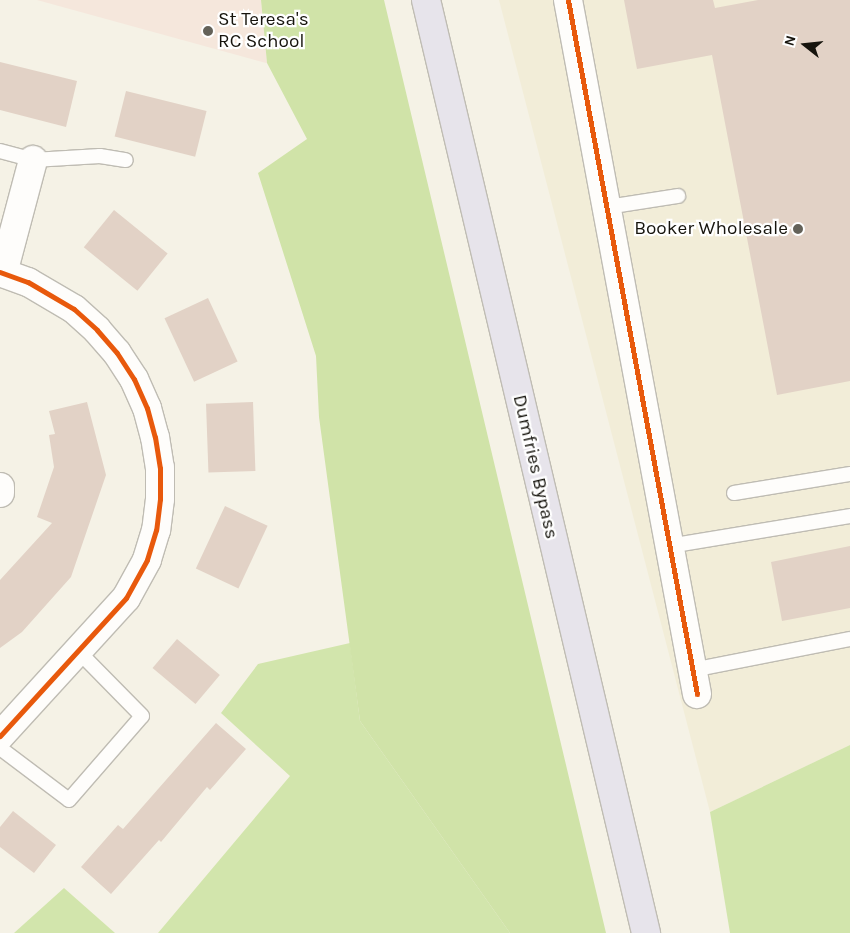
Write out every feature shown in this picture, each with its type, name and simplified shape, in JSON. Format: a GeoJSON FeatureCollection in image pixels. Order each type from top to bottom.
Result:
{"type":"FeatureCollection","features":[{"type":"Feature","properties":{"kind":"highway","name":"Dumfries Bypass"},"geometry":{"type":"LineString","coordinates":[[426,0],[646,933]]}},
{"type":"Feature","properties":{"kind":"street"},"geometry":{"type":"LineString","coordinates":[[568,0],[694,682]]}},
{"type":"Feature","properties":{"kind":"street"},"geometry":{"type":"LineString","coordinates":[[0,736],[79,652],[126,598],[147,560],[156,530],[160,499],[160,468],[155,437],[147,408],[134,379],[117,353],[97,330],[74,309],[52,294],[1,273],[33,160]]}},
{"type":"Feature","properties":{"kind":"street"},"geometry":{"type":"LineString","coordinates":[[0,487],[0,493]]}},
{"type":"Feature","properties":{"kind":"lane"},"geometry":{"type":"LineString","coordinates":[[0,151],[33,160],[100,156],[126,160]]}},
{"type":"Feature","properties":{"kind":"lane"},"geometry":{"type":"LineString","coordinates":[[607,208],[678,196]]}},
{"type":"Feature","properties":{"kind":"lane"},"geometry":{"type":"LineString","coordinates":[[734,494],[850,474]]}},
{"type":"Feature","properties":{"kind":"lane"},"geometry":{"type":"LineString","coordinates":[[669,546],[850,516]]}},
{"type":"Feature","properties":{"kind":"lane"},"geometry":{"type":"LineString","coordinates":[[694,682],[850,639]]}},
{"type":"Feature","properties":{"kind":"lane"},"geometry":{"type":"LineString","coordinates":[[0,748],[69,800],[142,716],[79,652]]}},
{"type":"Feature","properties":{"kind":"shaded area","name":"St Teresa's RC School"},"geometry":{"type":"Polygon","coordinates":[[[37,0],[261,0],[267,63],[266,63],[37,0]]]}},
{"type":"Feature","properties":{"kind":"shaded area"},"geometry":{"type":"Polygon","coordinates":[[[499,0],[850,0],[850,745],[710,812],[499,0]]]}},
{"type":"Feature","properties":{"kind":"green space"},"geometry":{"type":"Polygon","coordinates":[[[261,0],[384,0],[606,933],[510,933],[360,721],[319,417],[316,356],[258,173],[307,139],[267,63],[261,0]]]}},
{"type":"Feature","properties":{"kind":"green space"},"geometry":{"type":"Polygon","coordinates":[[[350,643],[360,721],[510,933],[158,933],[290,776],[221,713],[258,664],[350,643]]]}},
{"type":"Feature","properties":{"kind":"green space"},"geometry":{"type":"Polygon","coordinates":[[[850,745],[850,933],[730,933],[710,812],[850,745]]]}},
{"type":"Feature","properties":{"kind":"green space"},"geometry":{"type":"Polygon","coordinates":[[[64,888],[115,933],[14,933],[64,888]]]}},
{"type":"Feature","properties":{"kind":"building","name":"Booker Wholesale"},"geometry":{"type":"Polygon","coordinates":[[[624,0],[713,0],[715,8],[758,0],[850,0],[850,381],[777,395],[712,55],[637,69],[624,0]]]}},
{"type":"Feature","properties":{"kind":"building"},"geometry":{"type":"Polygon","coordinates":[[[0,62],[77,81],[66,127],[0,110],[0,62]]]}},
{"type":"Feature","properties":{"kind":"building"},"geometry":{"type":"Polygon","coordinates":[[[126,91],[207,111],[195,157],[115,137],[126,91]]]}},
{"type":"Feature","properties":{"kind":"building"},"geometry":{"type":"Polygon","coordinates":[[[114,210],[168,253],[137,291],[84,247],[114,210]]]}},
{"type":"Feature","properties":{"kind":"building"},"geometry":{"type":"Polygon","coordinates":[[[208,298],[238,361],[194,382],[164,318],[208,298]]]}},
{"type":"Feature","properties":{"kind":"building"},"geometry":{"type":"Polygon","coordinates":[[[87,402],[106,475],[71,577],[22,632],[0,648],[0,580],[52,523],[37,517],[54,467],[49,435],[55,434],[49,411],[87,402]]]}},
{"type":"Feature","properties":{"kind":"building"},"geometry":{"type":"Polygon","coordinates":[[[253,402],[255,471],[208,473],[206,404],[253,402]]]}},
{"type":"Feature","properties":{"kind":"building"},"geometry":{"type":"Polygon","coordinates":[[[225,506],[268,526],[238,588],[196,569],[225,506]]]}},
{"type":"Feature","properties":{"kind":"building"},"geometry":{"type":"Polygon","coordinates":[[[850,546],[850,608],[782,621],[771,562],[850,546]]]}},
{"type":"Feature","properties":{"kind":"building"},"geometry":{"type":"Polygon","coordinates":[[[177,639],[220,675],[195,704],[153,668],[177,639]]]}},
{"type":"Feature","properties":{"kind":"building"},"geometry":{"type":"Polygon","coordinates":[[[216,723],[246,749],[210,790],[207,787],[161,842],[159,840],[111,894],[81,867],[118,825],[123,829],[216,723]]]}},
{"type":"Feature","properties":{"kind":"building"},"geometry":{"type":"Polygon","coordinates":[[[13,811],[56,845],[34,873],[0,847],[0,827],[13,811]]]}},
{"type":"Feature","properties":{"kind":"cycle path"},"geometry":{"type":"LineString","coordinates":[[568,0],[697,694]]}},
{"type":"Feature","properties":{"kind":"cycle path"},"geometry":{"type":"LineString","coordinates":[[0,272],[28,282],[74,309],[97,330],[117,353],[134,379],[147,408],[155,437],[160,468],[160,499],[156,530],[147,560],[126,598],[0,736]]}},
{"type":"Feature","properties":{"kind":"place","name":"St Teresa's RC School"},"geometry":{"type":"Point","coordinates":[208,31]}},
{"type":"Feature","properties":{"kind":"place","name":"Booker Wholesale"},"geometry":{"type":"Point","coordinates":[798,229]}}]}
